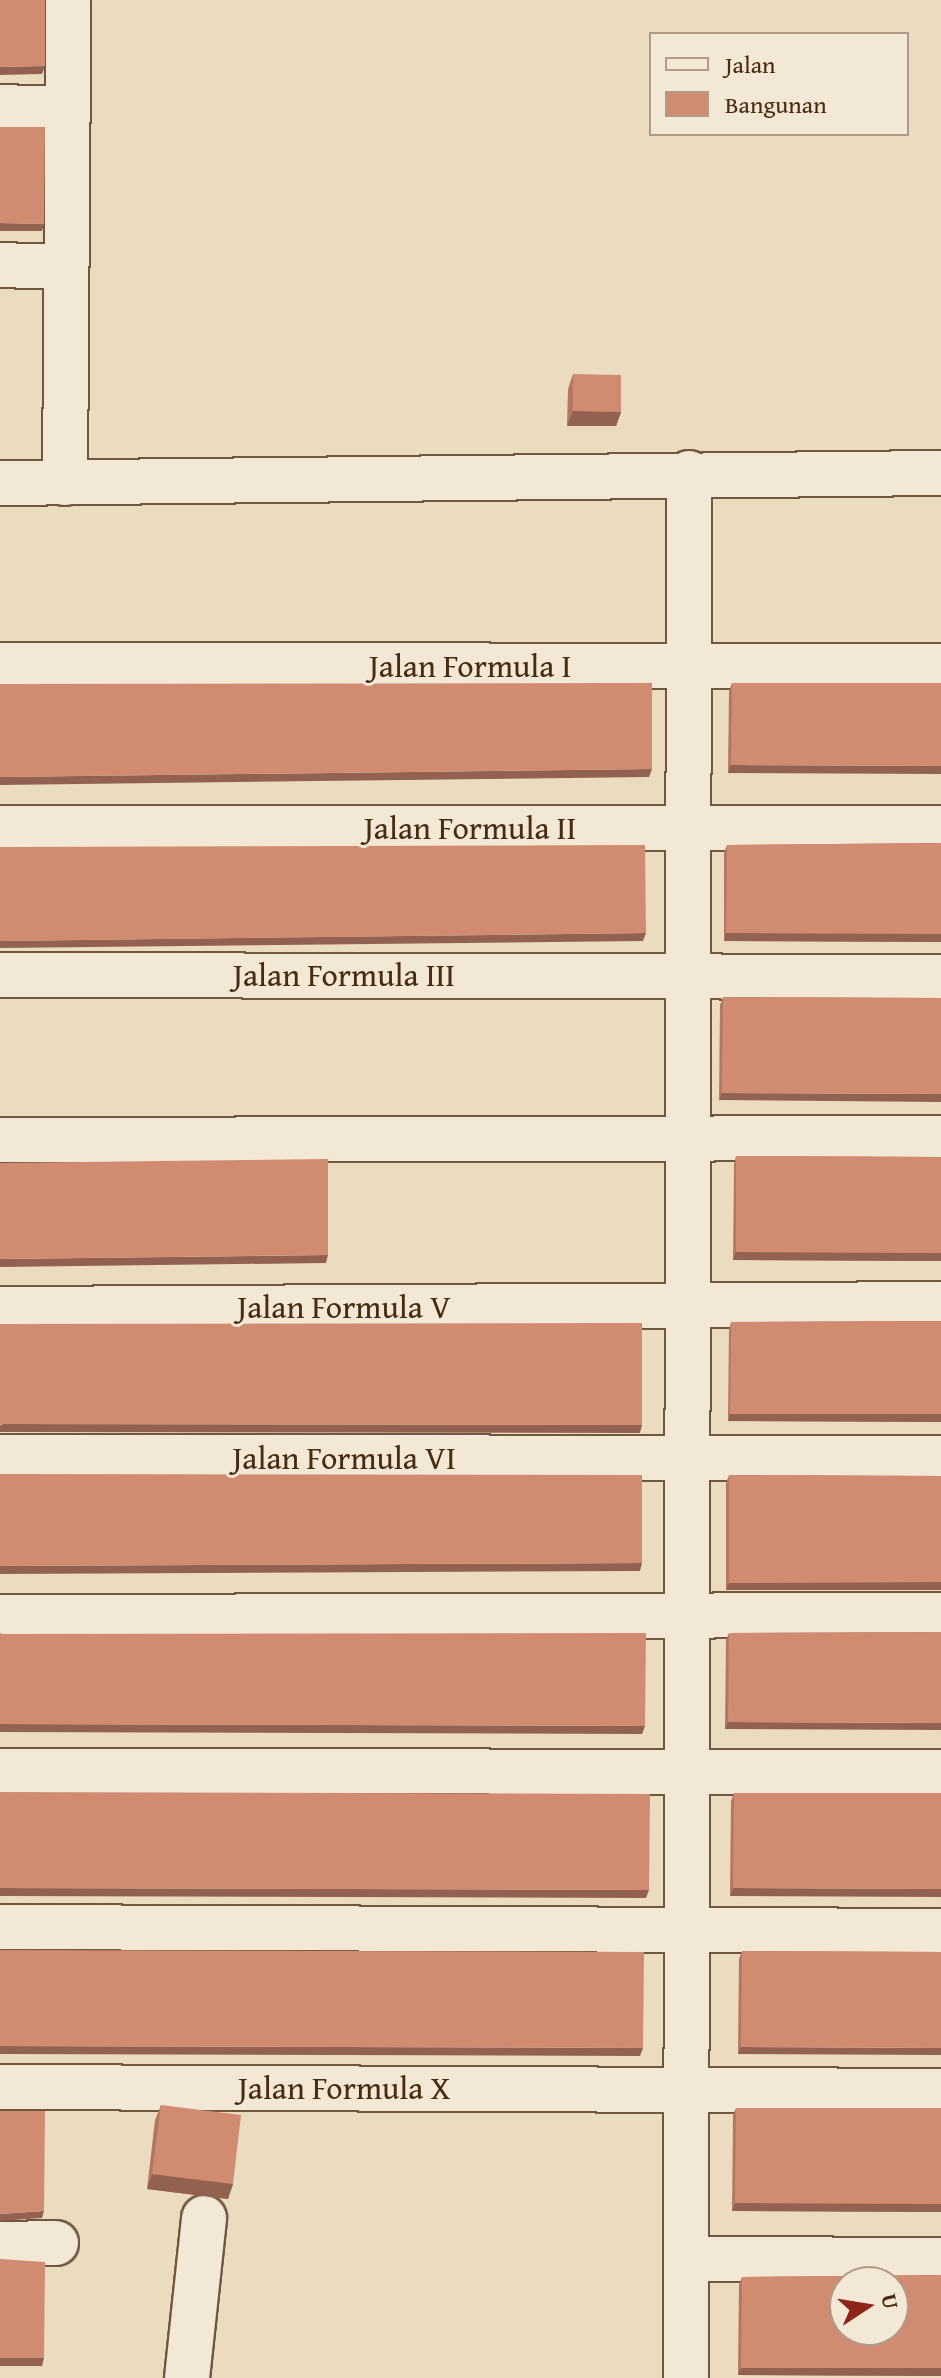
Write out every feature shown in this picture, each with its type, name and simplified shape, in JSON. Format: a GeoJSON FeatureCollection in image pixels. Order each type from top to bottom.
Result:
{"type":"FeatureCollection","features":[{"type":"Feature","properties":{"kind":"street"},"geometry":{"type":"LineString","coordinates":[[65,483],[68,0]]}},
{"type":"Feature","properties":{"kind":"street"},"geometry":{"type":"LineString","coordinates":[[0,107],[66,109]]}},
{"type":"Feature","properties":{"kind":"street"},"geometry":{"type":"LineString","coordinates":[[0,265],[65,267]]}},
{"type":"Feature","properties":{"kind":"street"},"geometry":{"type":"LineString","coordinates":[[686,2378],[689,473]]}},
{"type":"Feature","properties":{"kind":"street"},"geometry":{"type":"LineString","coordinates":[[0,483],[689,473],[941,473]]}},
{"type":"Feature","properties":{"kind":"street","name":"Jalan Formula I"},"geometry":{"type":"LineString","coordinates":[[0,665],[941,666]]}},
{"type":"Feature","properties":{"kind":"street","name":"Jalan Formula II"},"geometry":{"type":"LineString","coordinates":[[0,828],[941,828]]}},
{"type":"Feature","properties":{"kind":"street","name":"Jalan Formula III"},"geometry":{"type":"LineString","coordinates":[[0,975],[941,977]]}},
{"type":"Feature","properties":{"kind":"street"},"geometry":{"type":"LineString","coordinates":[[0,1140],[941,1138]]}},
{"type":"Feature","properties":{"kind":"street","name":"Jalan Formula V"},"geometry":{"type":"LineString","coordinates":[[0,1309],[941,1304]]}},
{"type":"Feature","properties":{"kind":"street","name":"Jalan Formula VI"},"geometry":{"type":"LineString","coordinates":[[0,1457],[941,1458]]}},
{"type":"Feature","properties":{"kind":"street"},"geometry":{"type":"LineString","coordinates":[[0,1617],[941,1615]]}},
{"type":"Feature","properties":{"kind":"street"},"geometry":{"type":"LineString","coordinates":[[0,1771],[941,1772]]}},
{"type":"Feature","properties":{"kind":"street"},"geometry":{"type":"LineString","coordinates":[[0,1927],[941,1931]]}},
{"type":"Feature","properties":{"kind":"street","name":"Jalan Formula X"},"geometry":{"type":"LineString","coordinates":[[0,2087],[941,2091]]}},
{"type":"Feature","properties":{"kind":"street"},"geometry":{"type":"LineString","coordinates":[[187,2378],[204,2218]]}},
{"type":"Feature","properties":{"kind":"street"},"geometry":{"type":"LineString","coordinates":[[0,2244],[56,2243]]}},
{"type":"Feature","properties":{"kind":"street"},"geometry":{"type":"LineString","coordinates":[[687,2259],[941,2260]]}},
{"type":"Feature","properties":{"kind":"building"},"geometry":{"type":"Polygon","coordinates":[[[0,0],[45,0],[45,66],[0,67],[0,0]]]}},
{"type":"Feature","properties":{"kind":"building"},"geometry":{"type":"Polygon","coordinates":[[[0,127],[45,127],[44,224],[0,223],[0,127]]]}},
{"type":"Feature","properties":{"kind":"building"},"geometry":{"type":"Polygon","coordinates":[[[573,374],[621,375],[621,412],[573,411],[573,374]]]}},
{"type":"Feature","properties":{"kind":"building"},"geometry":{"type":"Polygon","coordinates":[[[652,683],[652,769],[0,777],[0,684],[652,683]]]}},
{"type":"Feature","properties":{"kind":"building"},"geometry":{"type":"Polygon","coordinates":[[[732,683],[941,683],[941,766],[731,765],[732,683]]]}},
{"type":"Feature","properties":{"kind":"building"},"geometry":{"type":"Polygon","coordinates":[[[941,843],[941,934],[726,933],[727,845],[941,843]]]}},
{"type":"Feature","properties":{"kind":"building"},"geometry":{"type":"Polygon","coordinates":[[[645,845],[646,933],[0,941],[0,847],[645,845]]]}},
{"type":"Feature","properties":{"kind":"building"},"geometry":{"type":"Polygon","coordinates":[[[723,997],[941,998],[941,1094],[722,1093],[723,997]]]}},
{"type":"Feature","properties":{"kind":"building"},"geometry":{"type":"Polygon","coordinates":[[[736,1156],[941,1157],[941,1253],[736,1252],[736,1156]]]}},
{"type":"Feature","properties":{"kind":"building"},"geometry":{"type":"Polygon","coordinates":[[[328,1159],[328,1255],[0,1259],[0,1163],[328,1159]]]}},
{"type":"Feature","properties":{"kind":"building"},"geometry":{"type":"Polygon","coordinates":[[[941,1321],[941,1414],[730,1414],[731,1322],[941,1321]]]}},
{"type":"Feature","properties":{"kind":"building"},"geometry":{"type":"Polygon","coordinates":[[[642,1323],[642,1425],[0,1426],[0,1324],[642,1323]]]}},
{"type":"Feature","properties":{"kind":"building"},"geometry":{"type":"Polygon","coordinates":[[[0,1474],[642,1475],[642,1563],[0,1566],[0,1474]]]}},
{"type":"Feature","properties":{"kind":"building"},"geometry":{"type":"Polygon","coordinates":[[[729,1475],[941,1476],[941,1582],[729,1583],[729,1475]]]}},
{"type":"Feature","properties":{"kind":"building"},"geometry":{"type":"Polygon","coordinates":[[[941,1632],[941,1723],[728,1722],[729,1633],[941,1632]]]}},
{"type":"Feature","properties":{"kind":"building"},"geometry":{"type":"Polygon","coordinates":[[[0,1633],[646,1633],[645,1726],[0,1724],[0,1633]]]}},
{"type":"Feature","properties":{"kind":"building"},"geometry":{"type":"Polygon","coordinates":[[[0,1792],[650,1794],[649,1890],[0,1888],[0,1792]]]}},
{"type":"Feature","properties":{"kind":"building"},"geometry":{"type":"Polygon","coordinates":[[[734,1793],[941,1793],[941,1889],[733,1888],[734,1793]]]}},
{"type":"Feature","properties":{"kind":"building"},"geometry":{"type":"Polygon","coordinates":[[[0,1950],[644,1952],[643,2048],[0,2046],[0,1950]]]}},
{"type":"Feature","properties":{"kind":"building"},"geometry":{"type":"Polygon","coordinates":[[[742,1951],[941,1952],[941,2048],[741,2047],[742,1951]]]}},
{"type":"Feature","properties":{"kind":"building"},"geometry":{"type":"Polygon","coordinates":[[[161,2105],[241,2115],[233,2184],[152,2174],[161,2105]]]}},
{"type":"Feature","properties":{"kind":"building"},"geometry":{"type":"Polygon","coordinates":[[[736,2108],[941,2108],[941,2204],[735,2203],[736,2108]]]}},
{"type":"Feature","properties":{"kind":"building"},"geometry":{"type":"Polygon","coordinates":[[[0,2111],[45,2111],[44,2211],[0,2214],[0,2111]]]}},
{"type":"Feature","properties":{"kind":"building"},"geometry":{"type":"Polygon","coordinates":[[[0,2259],[45,2262],[44,2358],[0,2358],[0,2259]]]}},
{"type":"Feature","properties":{"kind":"building"},"geometry":{"type":"Polygon","coordinates":[[[909,2275],[941,2275],[941,2368],[741,2368],[742,2277],[829,2276],[829,2346],[909,2346],[909,2275]]]}}]}
